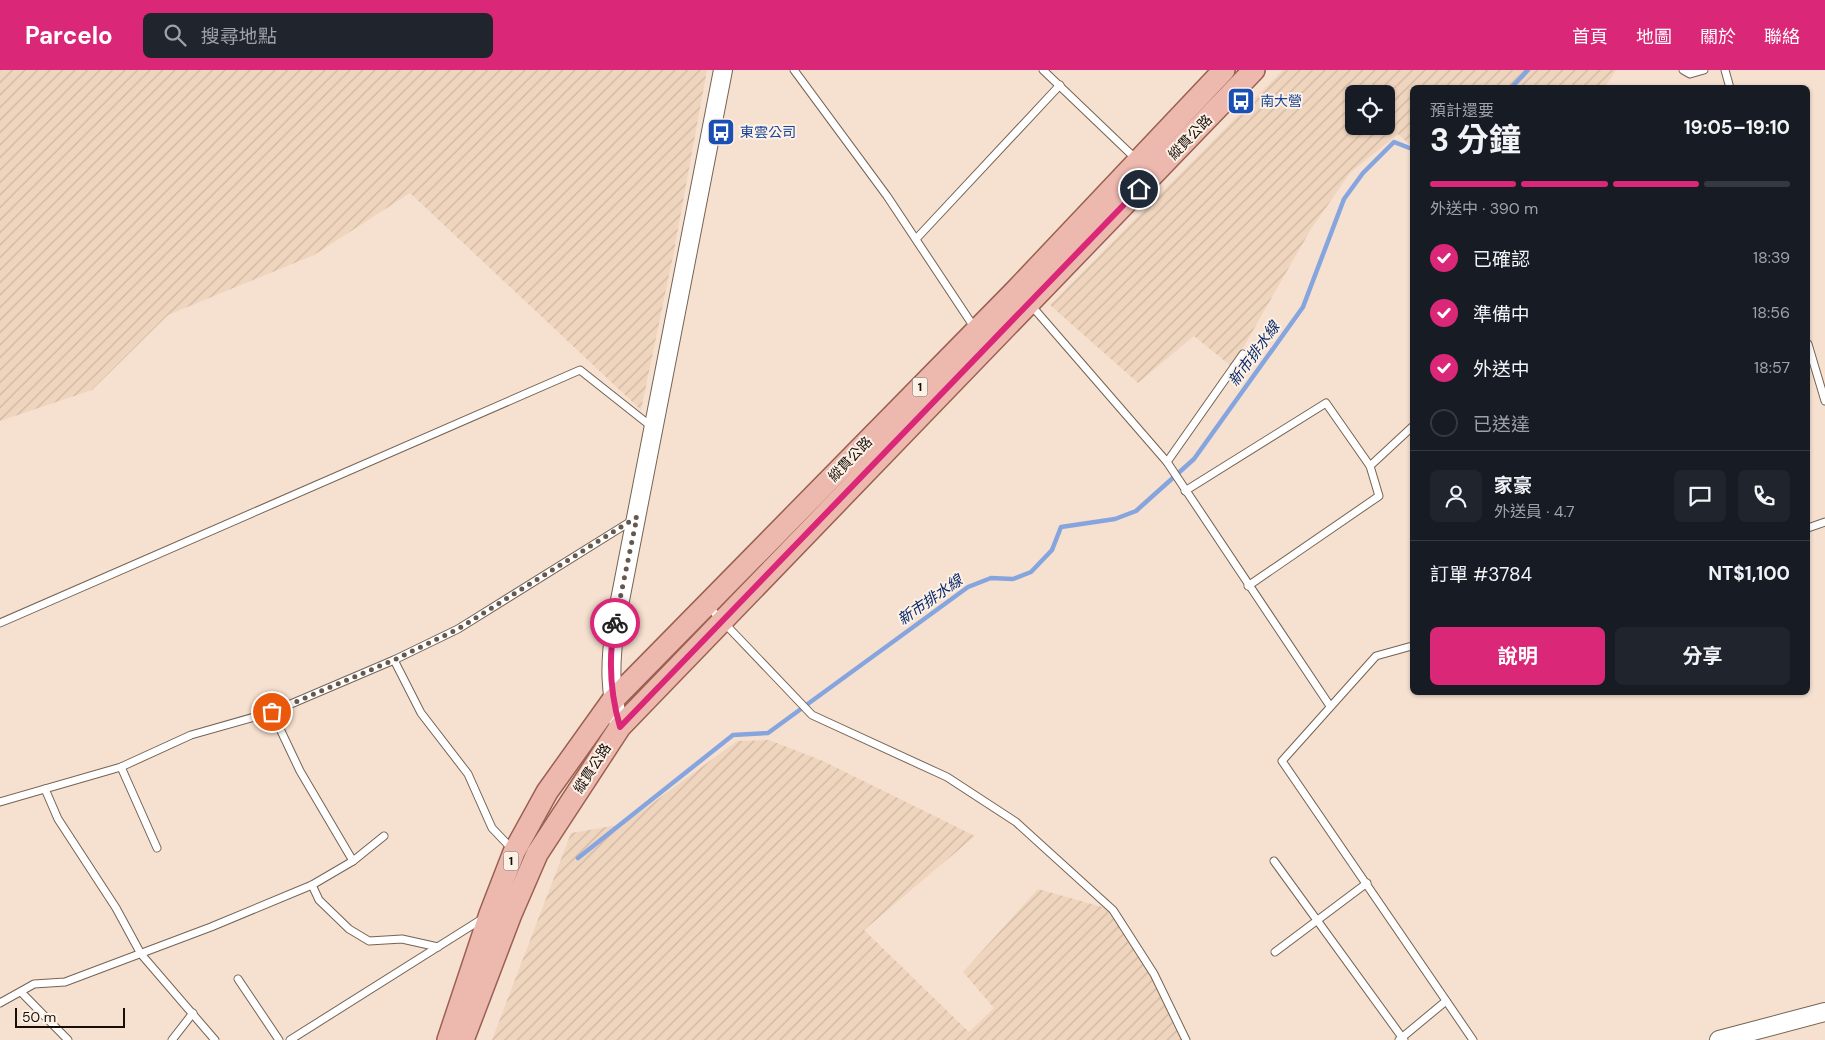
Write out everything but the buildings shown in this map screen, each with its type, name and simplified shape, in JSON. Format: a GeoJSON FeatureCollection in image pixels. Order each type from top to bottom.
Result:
{"type":"FeatureCollection","features":[{"type":"Feature","properties":{"kind":"main road","name":"縱貫公路"},"geometry":{"type":"LineString","coordinates":[[448,1040],[490,914],[514,852],[547,792],[612,701],[714,612],[1023,297],[1144,168],[1224,70]]}},
{"type":"Feature","properties":{"kind":"main road","name":"縱貫公路"},"geometry":{"type":"LineString","coordinates":[[1144,168],[1254,70]]}},
{"type":"Feature","properties":{"kind":"main road","name":"縱貫公路"},"geometry":{"type":"LineString","coordinates":[[463,1040],[511,914],[537,854],[620,727],[714,612],[976,330],[1023,297]]}},
{"type":"Feature","properties":{"kind":"street"},"geometry":{"type":"LineString","coordinates":[[620,727],[612,701],[611,650],[723,70]]}},
{"type":"Feature","properties":{"kind":"street"},"geometry":{"type":"LineString","coordinates":[[1719,1040],[1825,1012]]}},
{"type":"Feature","properties":{"kind":"lane"},"geometry":{"type":"LineString","coordinates":[[794,70],[887,196],[976,330]]}},
{"type":"Feature","properties":{"kind":"lane"},"geometry":{"type":"LineString","coordinates":[[1043,70],[1144,168]]}},
{"type":"Feature","properties":{"kind":"lane"},"geometry":{"type":"LineString","coordinates":[[1683,70],[1690,74],[1704,70]]}},
{"type":"Feature","properties":{"kind":"lane"},"geometry":{"type":"LineString","coordinates":[[1725,70],[1729,85]]}},
{"type":"Feature","properties":{"kind":"lane"},"geometry":{"type":"LineString","coordinates":[[916,239],[1060,85]]}},
{"type":"Feature","properties":{"kind":"lane"},"geometry":{"type":"LineString","coordinates":[[1023,297],[1167,462],[1248,586],[1330,706]]}},
{"type":"Feature","properties":{"kind":"lane"},"geometry":{"type":"LineString","coordinates":[[1810,351],[1825,402]]}},
{"type":"Feature","properties":{"kind":"lane"},"geometry":{"type":"LineString","coordinates":[[1167,462],[1243,354]]}},
{"type":"Feature","properties":{"kind":"lane"},"geometry":{"type":"LineString","coordinates":[[0,623],[580,370],[653,428]]}},
{"type":"Feature","properties":{"kind":"lane"},"geometry":{"type":"LineString","coordinates":[[1185,491],[1326,403],[1370,466],[1378,496],[1248,586]]}},
{"type":"Feature","properties":{"kind":"lane"},"geometry":{"type":"LineString","coordinates":[[1370,466],[1410,430]]}},
{"type":"Feature","properties":{"kind":"lane"},"geometry":{"type":"LineString","coordinates":[[0,802],[122,766],[192,735],[272,712],[394,660],[458,629],[637,517]]}},
{"type":"Feature","properties":{"kind":"lane"},"geometry":{"type":"LineString","coordinates":[[1810,527],[1825,522]]}},
{"type":"Feature","properties":{"kind":"lane"},"geometry":{"type":"LineString","coordinates":[[714,612],[812,714],[947,777],[1024,828],[1113,910],[1154,974],[1186,1040]]}},
{"type":"Feature","properties":{"kind":"lane"},"geometry":{"type":"LineString","coordinates":[[1410,647],[1376,656],[1282,761],[1473,1040]]}},
{"type":"Feature","properties":{"kind":"lane"},"geometry":{"type":"LineString","coordinates":[[394,660],[421,713],[468,774],[492,828],[514,852]]}},
{"type":"Feature","properties":{"kind":"lane"},"geometry":{"type":"LineString","coordinates":[[272,712],[300,771],[353,861]]}},
{"type":"Feature","properties":{"kind":"lane"},"geometry":{"type":"LineString","coordinates":[[122,766],[157,848]]}},
{"type":"Feature","properties":{"kind":"lane"},"geometry":{"type":"LineString","coordinates":[[45,789],[58,818],[116,908],[141,954],[215,1040]]}},
{"type":"Feature","properties":{"kind":"lane"},"geometry":{"type":"LineString","coordinates":[[0,1003],[34,984],[65,982],[141,954],[312,885],[353,861],[384,836]]}},
{"type":"Feature","properties":{"kind":"lane"},"geometry":{"type":"LineString","coordinates":[[1274,861],[1402,1039],[1446,1001]]}},
{"type":"Feature","properties":{"kind":"lane"},"geometry":{"type":"LineString","coordinates":[[1275,952],[1367,883]]}},
{"type":"Feature","properties":{"kind":"lane"},"geometry":{"type":"LineString","coordinates":[[312,885],[319,900],[349,929],[369,941],[402,939],[438,947]]}},
{"type":"Feature","properties":{"kind":"lane"},"geometry":{"type":"LineString","coordinates":[[290,1040],[490,914]]}},
{"type":"Feature","properties":{"kind":"lane"},"geometry":{"type":"LineString","coordinates":[[238,979],[279,1040]]}},
{"type":"Feature","properties":{"kind":"lane"},"geometry":{"type":"LineString","coordinates":[[21,992],[68,1040]]}},
{"type":"Feature","properties":{"kind":"lane"},"geometry":{"type":"LineString","coordinates":[[172,1040],[193,1013]]}},
{"type":"Feature","properties":{"kind":"shaded area"},"geometry":{"type":"Polygon","coordinates":[[[0,70],[707,70],[673,256],[641,410],[410,193],[314,255],[168,315],[92,390],[0,421],[0,70]]]}},
{"type":"Feature","properties":{"kind":"shaded area"},"geometry":{"type":"Polygon","coordinates":[[[1283,70],[1616,70],[1606,85],[1410,85],[1410,145],[1398,134],[1350,173],[1311,229],[1232,367],[1194,336],[1138,383],[1050,305],[1283,70]]]}},
{"type":"Feature","properties":{"kind":"shaded area"},"geometry":{"type":"Polygon","coordinates":[[[769,740],[823,761],[975,836],[864,930],[969,1032],[994,1008],[963,972],[1038,889],[1113,910],[1154,974],[1186,1040],[492,1040],[571,833],[624,824],[737,741],[769,740]]]}},
{"type":"Feature","properties":{"kind":"waterway","name":"新市排水線"},"geometry":{"type":"LineString","coordinates":[[1514,85],[1528,70]]}},
{"type":"Feature","properties":{"kind":"waterway","name":"新市排水線"},"geometry":{"type":"LineString","coordinates":[[578,858],[733,735],[768,733],[968,587],[991,578],[1013,579],[1031,572],[1052,550],[1061,527],[1115,519],[1136,511],[1194,459],[1303,307],[1344,199],[1363,173],[1394,142],[1410,148]]}},
{"type":"Feature","properties":{"kind":"way so far"},"geometry":{"type":"LineString","coordinates":[[272,712],[394,660],[458,629],[637,517],[615,623]]}},
{"type":"Feature","properties":{"kind":"place","name":"南大營"},"geometry":{"type":"Point","coordinates":[1241,101]}},
{"type":"Feature","properties":{"kind":"place","name":"東雲公司"},"geometry":{"type":"Point","coordinates":[721,132]}},
{"type":"Feature","properties":{"kind":"route"},"geometry":{"type":"LineString","coordinates":[[615,623],[610,658],[612,701],[620,727],[722,619],[1051,282],[1139,189]]}}]}
